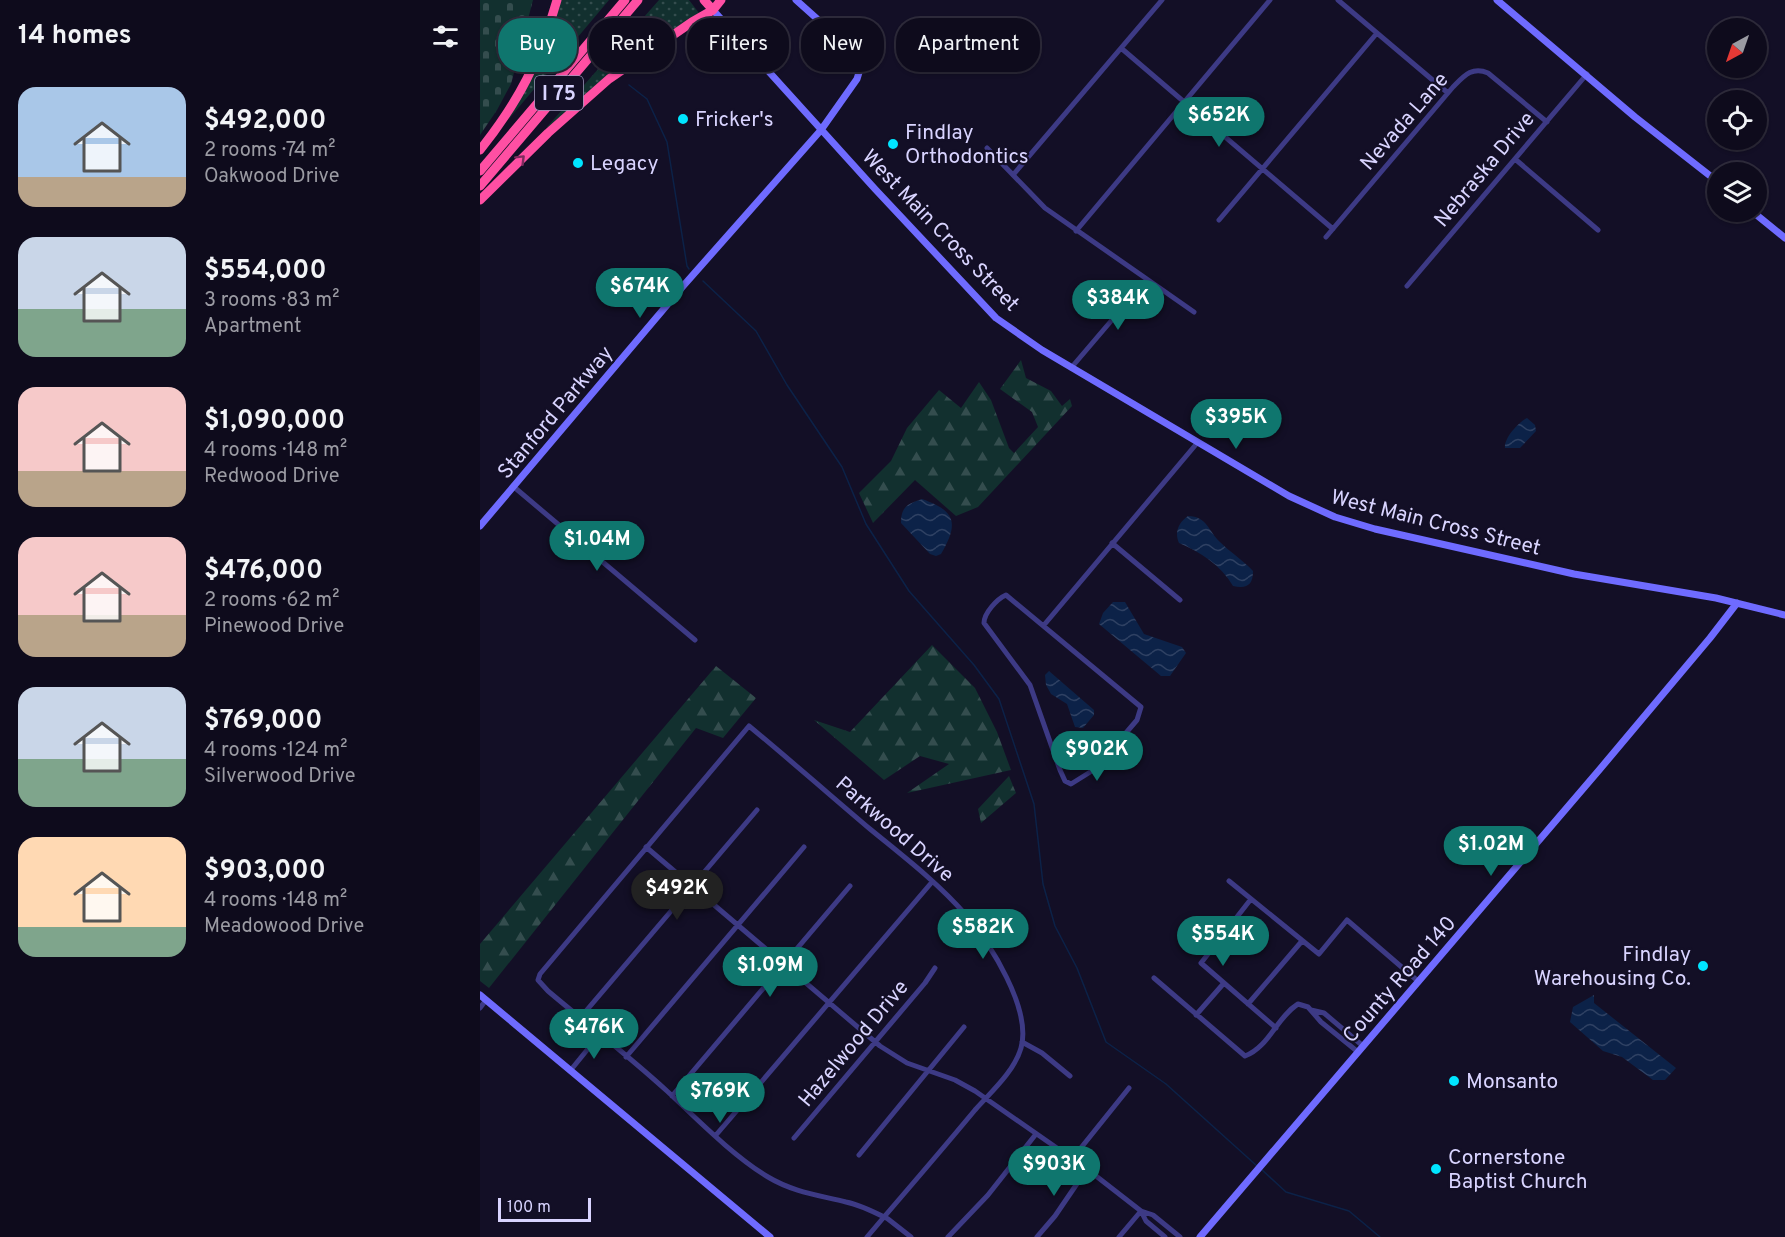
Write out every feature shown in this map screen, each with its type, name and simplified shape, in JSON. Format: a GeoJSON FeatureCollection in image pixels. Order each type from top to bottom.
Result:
{"type":"FeatureCollection","features":[{"type":"Feature","properties":{"kind":"highway"},"geometry":{"type":"LineString","coordinates":[[480,150],[529,76],[546,39],[557,0]]}},
{"type":"Feature","properties":{"kind":"highway","name":"I 75"},"geometry":{"type":"LineString","coordinates":[[480,171],[625,0]]}},
{"type":"Feature","properties":{"kind":"highway","name":"I 75"},"geometry":{"type":"LineString","coordinates":[[480,186],[638,0]]}},
{"type":"Feature","properties":{"kind":"highway","name":"West Main Cross Street"},"geometry":{"type":"LineString","coordinates":[[704,0],[713,10]]}},
{"type":"Feature","properties":{"kind":"highway"},"geometry":{"type":"LineString","coordinates":[[480,201],[548,133],[609,79],[713,10],[721,0]]}},
{"type":"Feature","properties":{"kind":"street","name":"Stanford Parkway"},"geometry":{"type":"LineString","coordinates":[[480,526],[684,285],[821,130],[857,79],[861,66],[853,51],[796,0]]}},
{"type":"Feature","properties":{"kind":"street"},"geometry":{"type":"LineString","coordinates":[[1013,175],[1162,0]]}},
{"type":"Feature","properties":{"kind":"street"},"geometry":{"type":"LineString","coordinates":[[1076,231],[1270,0]]}},
{"type":"Feature","properties":{"kind":"street"},"geometry":{"type":"LineString","coordinates":[[1338,0],[1448,93]]}},
{"type":"Feature","properties":{"kind":"street"},"geometry":{"type":"LineString","coordinates":[[1497,0],[1653,132],[1707,174]]}},
{"type":"Feature","properties":{"kind":"street","name":"West Main Cross Street"},"geometry":{"type":"LineString","coordinates":[[713,10],[986,308],[1018,335],[1310,507],[1353,523],[1574,574],[1737,603],[1785,615]]}},
{"type":"Feature","properties":{"kind":"street"},"geometry":{"type":"LineString","coordinates":[[1219,220],[1377,33]]}},
{"type":"Feature","properties":{"kind":"street"},"geometry":{"type":"LineString","coordinates":[[1121,48],[1333,229]]}},
{"type":"Feature","properties":{"kind":"street","name":"Nevada Lane"},"geometry":{"type":"LineString","coordinates":[[1326,237],[1448,93],[1467,74],[1481,70],[1496,79],[1547,122]]}},
{"type":"Feature","properties":{"kind":"street","name":"Nebraska Drive"},"geometry":{"type":"LineString","coordinates":[[1407,286],[1587,74]]}},
{"type":"Feature","properties":{"kind":"street"},"geometry":{"type":"LineString","coordinates":[[987,148],[1045,208],[1194,312]]}},
{"type":"Feature","properties":{"kind":"street"},"geometry":{"type":"LineString","coordinates":[[1515,159],[1598,230]]}},
{"type":"Feature","properties":{"kind":"street"},"geometry":{"type":"LineString","coordinates":[[1765,222],[1785,238]]}},
{"type":"Feature","properties":{"kind":"street"},"geometry":{"type":"LineString","coordinates":[[1071,368],[1146,279]]}},
{"type":"Feature","properties":{"kind":"street"},"geometry":{"type":"LineString","coordinates":[[1044,625],[1198,442]]}},
{"type":"Feature","properties":{"kind":"street"},"geometry":{"type":"LineString","coordinates":[[514,487],[695,640]]}},
{"type":"Feature","properties":{"kind":"street"},"geometry":{"type":"LineString","coordinates":[[1112,543],[1180,600]]}},
{"type":"Feature","properties":{"kind":"street"},"geometry":{"type":"LineString","coordinates":[[1006,594],[1044,625],[1141,707],[1137,720],[1095,770],[1071,784],[1065,781],[1060,770],[1030,685],[983,620],[1006,594]]}},
{"type":"Feature","properties":{"kind":"street","name":"County Road 140"},"geometry":{"type":"LineString","coordinates":[[1200,1237],[1419,982],[1737,603]]}},
{"type":"Feature","properties":{"kind":"street","name":"Parkwood Drive"},"geometry":{"type":"LineString","coordinates":[[646,847],[749,726],[932,882],[970,921],[997,961],[1023,1025],[1022,1042]]}},
{"type":"Feature","properties":{"kind":"street"},"geometry":{"type":"LineString","coordinates":[[580,1018],[757,810]]}},
{"type":"Feature","properties":{"kind":"street"},"geometry":{"type":"LineString","coordinates":[[911,1237],[884,1217],[854,1204],[805,1193],[783,1185],[751,1166],[538,980],[540,974],[646,847],[875,1042],[899,1058],[955,1080],[985,1098],[1141,1211],[1153,1215],[1180,1237]]}},
{"type":"Feature","properties":{"kind":"street"},"geometry":{"type":"LineString","coordinates":[[626,1057],[804,848]]}},
{"type":"Feature","properties":{"kind":"street"},"geometry":{"type":"LineString","coordinates":[[1229,881],[1319,954],[1347,920],[1419,982]]}},
{"type":"Feature","properties":{"kind":"street"},"geometry":{"type":"LineString","coordinates":[[716,1136],[932,882]]}},
{"type":"Feature","properties":{"kind":"street"},"geometry":{"type":"LineString","coordinates":[[672,1096],[850,886]]}},
{"type":"Feature","properties":{"kind":"street"},"geometry":{"type":"LineString","coordinates":[[1251,899],[1201,963],[1276,1028]]}},
{"type":"Feature","properties":{"kind":"street"},"geometry":{"type":"LineString","coordinates":[[1248,1004],[1302,941]]}},
{"type":"Feature","properties":{"kind":"street","name":"Hazelwood Drive"},"geometry":{"type":"LineString","coordinates":[[794,1138],[935,968]]}},
{"type":"Feature","properties":{"kind":"street"},"geometry":{"type":"LineString","coordinates":[[1154,978],[1245,1056],[1262,1043],[1289,1011],[1298,1004],[1324,1013],[1361,1049]]}},
{"type":"Feature","properties":{"kind":"street"},"geometry":{"type":"LineString","coordinates":[[1196,1015],[1224,983]]}},
{"type":"Feature","properties":{"kind":"street"},"geometry":{"type":"LineString","coordinates":[[480,1008],[483,998],[770,1237]]}},
{"type":"Feature","properties":{"kind":"street"},"geometry":{"type":"LineString","coordinates":[[859,1155],[964,1027]]}},
{"type":"Feature","properties":{"kind":"street"},"geometry":{"type":"LineString","coordinates":[[570,1071],[600,1034]]}},
{"type":"Feature","properties":{"kind":"street"},"geometry":{"type":"LineString","coordinates":[[867,1237],[1016,1061],[1022,1042],[1041,1053],[1070,1076]]}},
{"type":"Feature","properties":{"kind":"street"},"geometry":{"type":"LineString","coordinates":[[1072,1159],[1129,1088]]}},
{"type":"Feature","properties":{"kind":"street"},"geometry":{"type":"LineString","coordinates":[[948,1237],[988,1196],[1036,1134]]}},
{"type":"Feature","properties":{"kind":"street"},"geometry":{"type":"LineString","coordinates":[[1037,1237],[1087,1170]]}},
{"type":"Feature","properties":{"kind":"street"},"geometry":{"type":"LineString","coordinates":[[1119,1237],[1141,1211]]}},
{"type":"Feature","properties":{"kind":"street"},"geometry":{"type":"LineString","coordinates":[[1141,1211],[1146,1221],[1165,1237]]}},
{"type":"Feature","properties":{"kind":"green space"},"geometry":{"type":"Polygon","coordinates":[[[480,0],[533,0],[528,18],[498,18],[498,72],[514,72],[511,84],[497,110],[480,135],[480,0]]]}},
{"type":"Feature","properties":{"kind":"green space"},"geometry":{"type":"Polygon","coordinates":[[[561,0],[609,0],[594,18],[589,18],[589,24],[577,38],[577,18],[556,18],[561,0]]]}},
{"type":"Feature","properties":{"kind":"green space"},"geometry":{"type":"Polygon","coordinates":[[[659,0],[689,0],[699,13],[687,18],[687,21],[675,28],[675,18],[643,18],[659,0]]]}},
{"type":"Feature","properties":{"kind":"green space"},"geometry":{"type":"Polygon","coordinates":[[[534,72],[548,72],[508,120],[534,72]]]}},
{"type":"Feature","properties":{"kind":"green space"},"geometry":{"type":"Polygon","coordinates":[[[596,72],[614,72],[549,129],[547,127],[596,72]]]}},
{"type":"Feature","properties":{"kind":"green space"},"geometry":{"type":"Polygon","coordinates":[[[1021,360],[1026,378],[1051,391],[1062,406],[1070,399],[1072,406],[978,507],[956,516],[915,480],[873,523],[859,493],[891,461],[907,428],[939,390],[961,408],[979,382],[991,400],[1009,448],[1014,453],[1038,427],[1032,412],[1000,389],[1021,360]]]}},
{"type":"Feature","properties":{"kind":"green space"},"geometry":{"type":"Polygon","coordinates":[[[932,645],[975,688],[997,732],[1011,770],[907,793],[949,764],[920,756],[884,780],[814,720],[850,732],[932,645]]]}},
{"type":"Feature","properties":{"kind":"green space"},"geometry":{"type":"Polygon","coordinates":[[[716,666],[756,698],[723,738],[696,728],[489,988],[480,981],[480,944],[716,666]]]}},
{"type":"Feature","properties":{"kind":"green space"},"geometry":{"type":"Polygon","coordinates":[[[1009,776],[1016,793],[981,823],[978,809],[1009,776]]]}},
{"type":"Feature","properties":{"kind":"water"},"geometry":{"type":"Polygon","coordinates":[[[1527,418],[1535,425],[1536,431],[1520,448],[1505,448],[1512,431],[1527,418]]]}},
{"type":"Feature","properties":{"kind":"water"},"geometry":{"type":"Polygon","coordinates":[[[922,499],[942,508],[951,519],[952,526],[947,543],[941,554],[936,556],[930,554],[901,523],[902,513],[906,506],[922,499]]]}},
{"type":"Feature","properties":{"kind":"water"},"geometry":{"type":"Polygon","coordinates":[[[1188,516],[1204,522],[1220,542],[1253,571],[1252,580],[1248,585],[1233,586],[1209,560],[1179,543],[1178,528],[1188,516]]]}},
{"type":"Feature","properties":{"kind":"water"},"geometry":{"type":"Polygon","coordinates":[[[1113,602],[1125,602],[1144,634],[1182,647],[1186,653],[1170,676],[1161,676],[1099,624],[1103,613],[1113,602]]]}},
{"type":"Feature","properties":{"kind":"water"},"geometry":{"type":"Polygon","coordinates":[[[1049,671],[1094,710],[1094,715],[1083,728],[1075,727],[1067,704],[1051,694],[1046,685],[1045,675],[1049,671]]]}},
{"type":"Feature","properties":{"kind":"water"},"geometry":{"type":"Polygon","coordinates":[[[1594,995],[1594,1003],[1676,1068],[1665,1080],[1653,1080],[1622,1057],[1603,1051],[1570,1022],[1573,1007],[1594,995]]]}},
{"type":"Feature","properties":{"kind":"waterway"},"geometry":{"type":"LineString","coordinates":[[629,85],[647,99],[667,142],[689,269]]}},
{"type":"Feature","properties":{"kind":"waterway"},"geometry":{"type":"LineString","coordinates":[[703,281],[756,331],[787,385],[842,467],[866,524],[909,591],[974,665],[999,699],[1034,804],[1043,884],[1055,926],[1077,968],[1106,1042],[1166,1084],[1257,1166]]}},
{"type":"Feature","properties":{"kind":"waterway"},"geometry":{"type":"LineString","coordinates":[[1261,1169],[1286,1192],[1349,1211],[1380,1237]]}},
{"type":"Feature","properties":{"kind":"place","name":"Fricker's"},"geometry":{"type":"Point","coordinates":[683,119]}},
{"type":"Feature","properties":{"kind":"place","name":"Findlay Orthodontics"},"geometry":{"type":"Point","coordinates":[893,144]}},
{"type":"Feature","properties":{"kind":"place","name":"Legacy"},"geometry":{"type":"Point","coordinates":[578,163]}},
{"type":"Feature","properties":{"kind":"place","name":"Findlay Warehousing Co."},"geometry":{"type":"Point","coordinates":[1703,966]}},
{"type":"Feature","properties":{"kind":"place","name":"Monsanto"},"geometry":{"type":"Point","coordinates":[1454,1081]}},
{"type":"Feature","properties":{"kind":"place","name":"Cornerstone Baptist Church"},"geometry":{"type":"Point","coordinates":[1436,1169]}}]}
